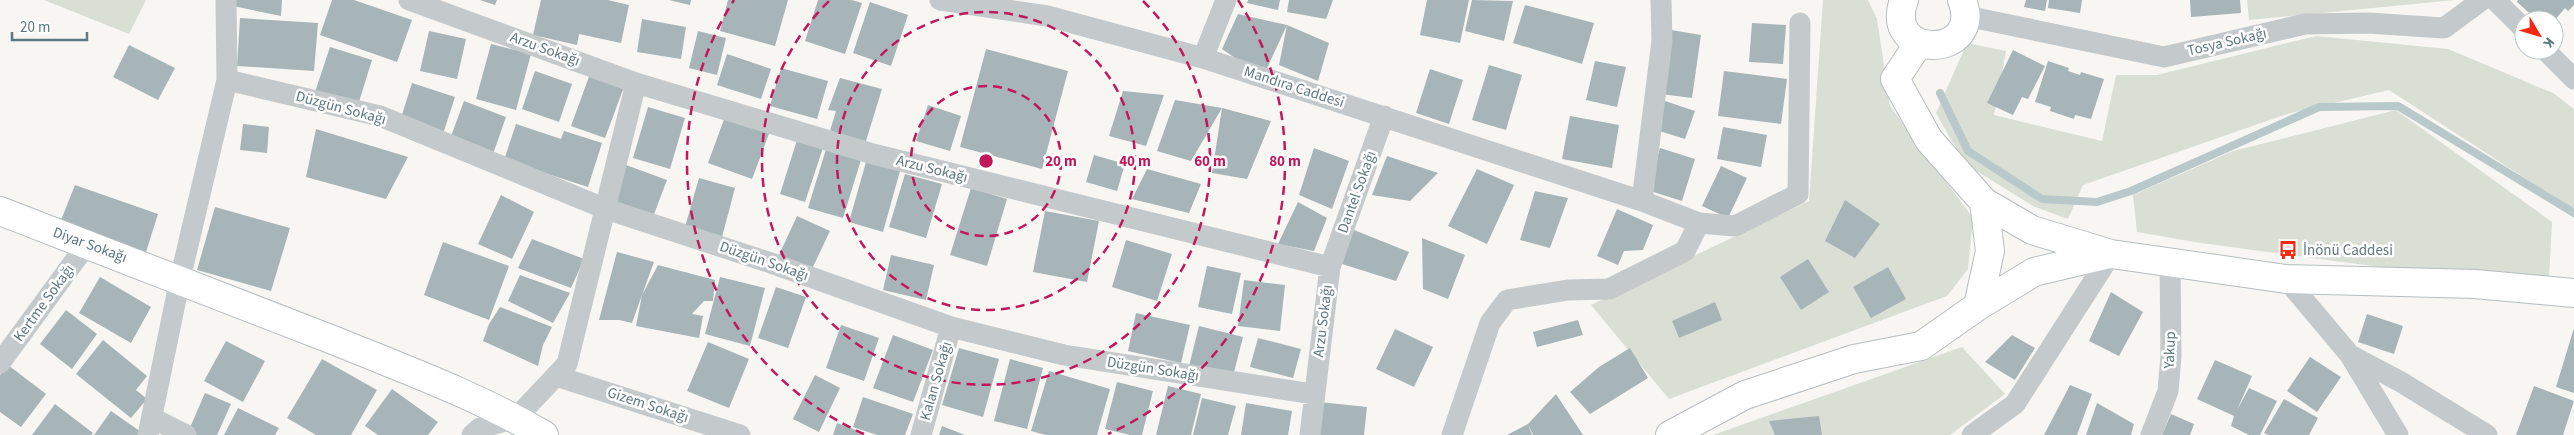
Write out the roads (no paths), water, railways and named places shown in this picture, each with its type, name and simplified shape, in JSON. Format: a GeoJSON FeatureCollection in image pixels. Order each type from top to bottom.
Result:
{"type":"FeatureCollection","features":[{"type":"Feature","properties":{"kind":"street"},"geometry":{"type":"LineString","coordinates":[[186,435],[150,426],[180,279],[227,80],[226,0]]}},
{"type":"Feature","properties":{"kind":"street","name":"Arzu Sokağı"},"geometry":{"type":"LineString","coordinates":[[409,0],[636,83],[873,154],[1330,267],[1313,394],[1310,435]]}},
{"type":"Feature","properties":{"kind":"street","name":"Mandıra Caddesi"},"geometry":{"type":"LineString","coordinates":[[940,0],[1049,8],[1642,201],[1699,223],[1735,226],[1798,194],[1800,23]]}},
{"type":"Feature","properties":{"kind":"street"},"geometry":{"type":"LineString","coordinates":[[1203,58],[1226,0]]}},
{"type":"Feature","properties":{"kind":"street"},"geometry":{"type":"LineString","coordinates":[[1642,201],[1662,41],[1661,0]]}},
{"type":"Feature","properties":{"kind":"street"},"geometry":{"type":"LineString","coordinates":[[1904,0],[1901,19],[1904,29],[1919,44],[1940,46],[1950,42],[1958,35],[1964,8]]}},
{"type":"Feature","properties":{"kind":"street","name":"Tosya Sokağı"},"geometry":{"type":"LineString","coordinates":[[1964,8],[2164,57],[2305,24],[2368,23],[2444,28],[2482,0]]}},
{"type":"Feature","properties":{"kind":"street"},"geometry":{"type":"LineString","coordinates":[[2495,0],[2514,19]]}},
{"type":"Feature","properties":{"kind":"street"},"geometry":{"type":"LineString","coordinates":[[1919,44],[1895,79],[1929,140],[1984,202],[2032,230],[2111,254],[2286,279],[2475,284],[2574,293]]}},
{"type":"Feature","properties":{"kind":"street"},"geometry":{"type":"LineString","coordinates":[[2555,60],[2574,79]]}},
{"type":"Feature","properties":{"kind":"street","name":"Düzgün Sokağı"},"geometry":{"type":"LineString","coordinates":[[227,80],[380,116],[606,209],[771,263],[952,327],[1064,355],[1313,394]]}},
{"type":"Feature","properties":{"kind":"street"},"geometry":{"type":"LineString","coordinates":[[479,433],[516,418],[567,364],[636,83]]}},
{"type":"Feature","properties":{"kind":"street","name":"Dantel Sokağı"},"geometry":{"type":"LineString","coordinates":[[1330,267],[1384,116]]}},
{"type":"Feature","properties":{"kind":"street"},"geometry":{"type":"LineString","coordinates":[[1978,306],[1990,251],[1984,202]]}},
{"type":"Feature","properties":{"kind":"street","name":"Diyar Sokağı"},"geometry":{"type":"LineString","coordinates":[[0,212],[180,279],[409,371],[516,418],[544,435]]}},
{"type":"Feature","properties":{"kind":"street"},"geometry":{"type":"LineString","coordinates":[[1452,435],[1490,323],[1508,300],[1568,290],[1609,289],[1684,251],[1699,223]]}},
{"type":"Feature","properties":{"kind":"street"},"geometry":{"type":"LineString","coordinates":[[1990,251],[2032,230]]}},
{"type":"Feature","properties":{"kind":"street"},"geometry":{"type":"LineString","coordinates":[[2032,230],[2034,272]]}},
{"type":"Feature","properties":{"kind":"street","name":"Kertme Sokağı"},"geometry":{"type":"LineString","coordinates":[[0,363],[87,244]]}},
{"type":"Feature","properties":{"kind":"street"},"geometry":{"type":"LineString","coordinates":[[1670,435],[1746,395],[1854,359],[1921,346],[1978,306],[2034,272],[2111,254]]}},
{"type":"Feature","properties":{"kind":"street"},"geometry":{"type":"LineString","coordinates":[[1985,432],[2015,404],[2111,254]]}},
{"type":"Feature","properties":{"kind":"street","name":"Yakup"},"geometry":{"type":"LineString","coordinates":[[2151,435],[2168,382],[2171,356],[2170,262]]}},
{"type":"Feature","properties":{"kind":"street"},"geometry":{"type":"LineString","coordinates":[[2286,279],[2350,355],[2398,435]]}},
{"type":"Feature","properties":{"kind":"street","name":"Kalan Sokağı"},"geometry":{"type":"LineString","coordinates":[[921,435],[952,327]]}},
{"type":"Feature","properties":{"kind":"street"},"geometry":{"type":"LineString","coordinates":[[2350,355],[2401,382],[2487,435]]}},
{"type":"Feature","properties":{"kind":"street","name":"Gizem Sokağı"},"geometry":{"type":"LineString","coordinates":[[556,376],[740,435]]}},
{"type":"Feature","properties":{"kind":"waterway"},"geometry":{"type":"LineString","coordinates":[[1940,93],[1968,151],[2042,199],[2097,202],[2131,191],[2319,107],[2398,106],[2574,213]]}},
{"type":"Feature","properties":{"kind":"place","name":"İnönü Caddesi"},"geometry":{"type":"Point","coordinates":[2288,250]}}]}
